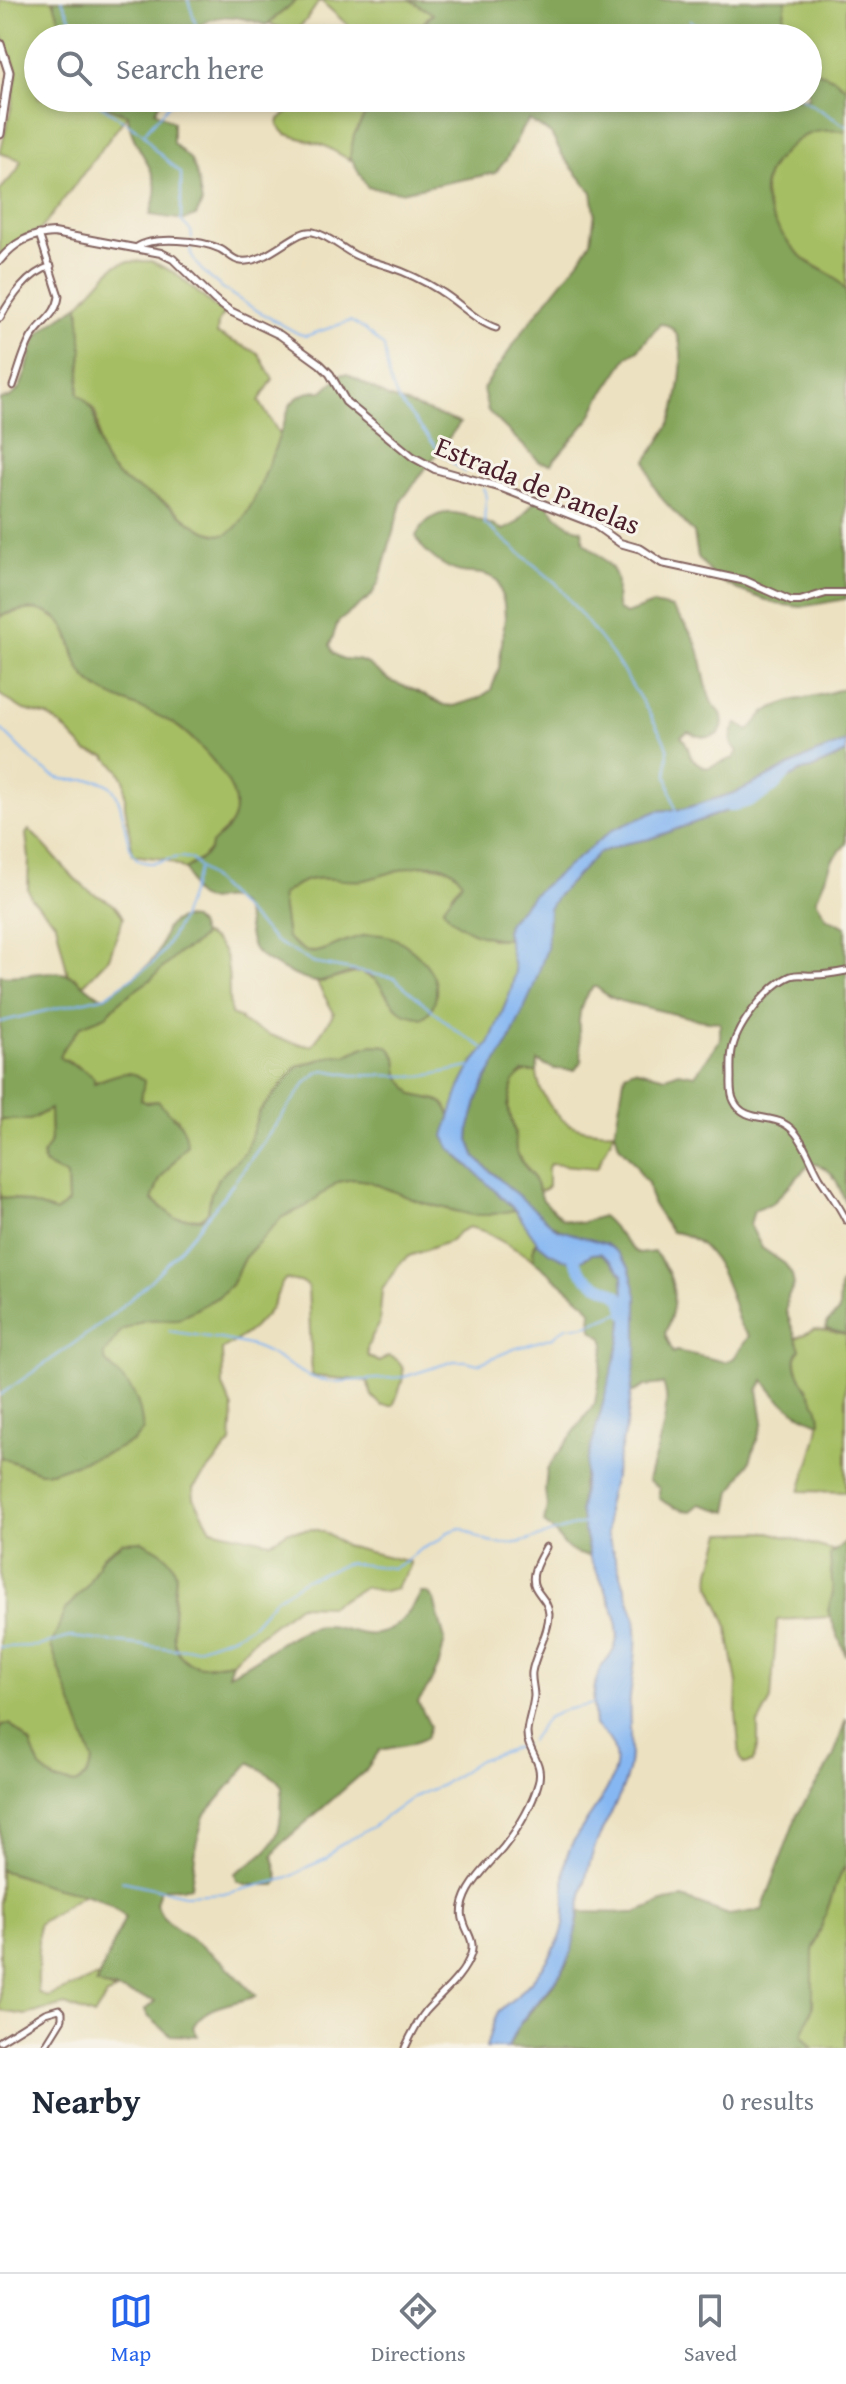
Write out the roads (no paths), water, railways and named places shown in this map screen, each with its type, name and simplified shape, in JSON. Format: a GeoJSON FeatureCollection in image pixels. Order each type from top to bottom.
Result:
{"type":"FeatureCollection","features":[{"type":"Feature","properties":{"kind":"main road"},"geometry":{"type":"LineString","coordinates":[[0,44],[9,72],[0,134]]}},
{"type":"Feature","properties":{"kind":"street"},"geometry":{"type":"LineString","coordinates":[[137,247],[144,242],[155,241],[204,244],[223,250],[242,262],[268,255],[301,233],[311,231],[358,257],[423,281],[459,303],[482,323],[496,328]]}},
{"type":"Feature","properties":{"kind":"street","name":"Estrada de Panelas"},"geometry":{"type":"LineString","coordinates":[[39,234],[54,233],[137,247],[173,259],[230,311],[280,335],[301,349],[330,374],[346,402],[358,413],[413,457],[435,469],[502,488],[592,523],[620,543],[641,549],[662,563],[746,581],[791,601],[826,593],[846,593]]}},
{"type":"Feature","properties":{"kind":"street"},"geometry":{"type":"LineString","coordinates":[[0,260],[17,243],[39,234],[59,296],[55,312],[32,337],[13,386]]}},
{"type":"Feature","properties":{"kind":"street"},"geometry":{"type":"LineString","coordinates":[[0,318],[29,279],[51,266]]}},
{"type":"Feature","properties":{"kind":"street"},"geometry":{"type":"LineString","coordinates":[[846,971],[797,975],[779,984],[751,1013],[735,1039],[731,1065],[734,1101],[744,1112],[779,1121],[793,1131],[809,1153],[819,1177],[846,1220]]}},
{"type":"Feature","properties":{"kind":"street"},"geometry":{"type":"LineString","coordinates":[[405,2048],[420,2019],[459,1975],[470,1956],[470,1939],[461,1917],[466,1895],[476,1877],[505,1845],[530,1806],[539,1783],[538,1759],[527,1734],[534,1696],[533,1668],[549,1616],[545,1599],[535,1587],[534,1578],[537,1563],[546,1547]]}},
{"type":"Feature","properties":{"kind":"street"},"geometry":{"type":"LineString","coordinates":[[0,2041],[45,2013],[59,2009],[62,2019],[44,2048]]}},
{"type":"Feature","properties":{"kind":"water"},"geometry":{"type":"Polygon","coordinates":[[[846,742],[846,753],[802,771],[729,810],[649,839],[598,853],[556,897],[549,909],[547,948],[532,991],[509,1042],[487,1078],[470,1127],[469,1140],[476,1158],[557,1229],[606,1244],[617,1252],[629,1267],[637,1295],[637,1349],[627,1422],[607,1506],[607,1533],[636,1628],[628,1771],[592,1857],[567,1962],[519,2025],[508,2048],[486,2048],[498,2013],[537,1974],[560,1938],[565,1919],[566,1859],[580,1830],[610,1784],[615,1768],[615,1753],[608,1738],[595,1725],[593,1700],[600,1669],[614,1650],[618,1637],[616,1617],[590,1559],[580,1511],[586,1466],[620,1341],[623,1275],[600,1253],[578,1262],[549,1252],[538,1243],[515,1210],[450,1148],[444,1136],[459,1090],[471,1066],[489,1044],[511,991],[515,972],[506,931],[508,922],[534,894],[612,830],[657,811],[683,809],[737,792],[814,754],[846,742]]]}},
{"type":"Feature","properties":{"kind":"waterway"},"geometry":{"type":"LineString","coordinates":[[62,0],[73,24]]}},
{"type":"Feature","properties":{"kind":"waterway"},"geometry":{"type":"LineString","coordinates":[[188,0],[196,24]]}},
{"type":"Feature","properties":{"kind":"waterway"},"geometry":{"type":"LineString","coordinates":[[690,20],[695,24]]}},
{"type":"Feature","properties":{"kind":"waterway"},"geometry":{"type":"LineString","coordinates":[[822,111],[846,126]]}},
{"type":"Feature","properties":{"kind":"waterway"},"geometry":{"type":"LineString","coordinates":[[110,112],[144,134],[154,149],[181,173],[181,221],[191,231],[192,238]]}},
{"type":"Feature","properties":{"kind":"waterway"},"geometry":{"type":"LineString","coordinates":[[144,133],[163,112]]}},
{"type":"Feature","properties":{"kind":"waterway"},"geometry":{"type":"LineString","coordinates":[[190,248],[203,272],[217,284],[297,333],[306,336],[350,321],[364,329],[384,347],[389,379],[398,400],[442,454],[465,473]]}},
{"type":"Feature","properties":{"kind":"waterway"},"geometry":{"type":"LineString","coordinates":[[483,488],[486,497],[485,524],[556,583],[612,654],[648,711],[668,747],[667,775],[676,811]]}},
{"type":"Feature","properties":{"kind":"waterway"},"geometry":{"type":"LineString","coordinates":[[0,728],[34,761],[56,777],[105,782],[110,786],[119,802],[129,843],[138,860],[151,863],[184,857],[191,859],[275,941],[313,963],[394,978],[457,1031],[484,1048]]}},
{"type":"Feature","properties":{"kind":"waterway"},"geometry":{"type":"LineString","coordinates":[[729,806],[760,796],[785,775]]}},
{"type":"Feature","properties":{"kind":"waterway"},"geometry":{"type":"LineString","coordinates":[[0,1022],[106,996],[153,963],[180,921],[199,868]]}},
{"type":"Feature","properties":{"kind":"waterway"},"geometry":{"type":"LineString","coordinates":[[0,1395],[96,1327],[172,1259],[212,1211],[305,1084],[317,1073],[325,1070],[352,1075],[425,1076],[470,1067]]}},
{"type":"Feature","properties":{"kind":"waterway"},"geometry":{"type":"LineString","coordinates":[[571,1249],[583,1274],[617,1295],[626,1314]]}},
{"type":"Feature","properties":{"kind":"waterway"},"geometry":{"type":"LineString","coordinates":[[169,1331],[255,1347],[311,1377],[334,1382],[404,1377],[454,1361],[478,1364],[553,1337],[566,1327],[586,1325],[624,1314]]}},
{"type":"Feature","properties":{"kind":"waterway"},"geometry":{"type":"LineString","coordinates":[[0,1647],[38,1646],[71,1637],[174,1649],[197,1648],[235,1635],[253,1624],[275,1599],[306,1579],[349,1563],[392,1568],[406,1562],[417,1551],[440,1540],[448,1532],[460,1528],[485,1541],[502,1544],[526,1541],[584,1524]]}},
{"type":"Feature","properties":{"kind":"waterway"},"geometry":{"type":"LineString","coordinates":[[530,1741],[547,1718],[564,1710],[593,1704]]}},
{"type":"Feature","properties":{"kind":"waterway"},"geometry":{"type":"LineString","coordinates":[[122,1881],[185,1895],[228,1893],[289,1878],[326,1859],[337,1847],[372,1827],[413,1797],[442,1785],[479,1760],[524,1745]]}}]}
